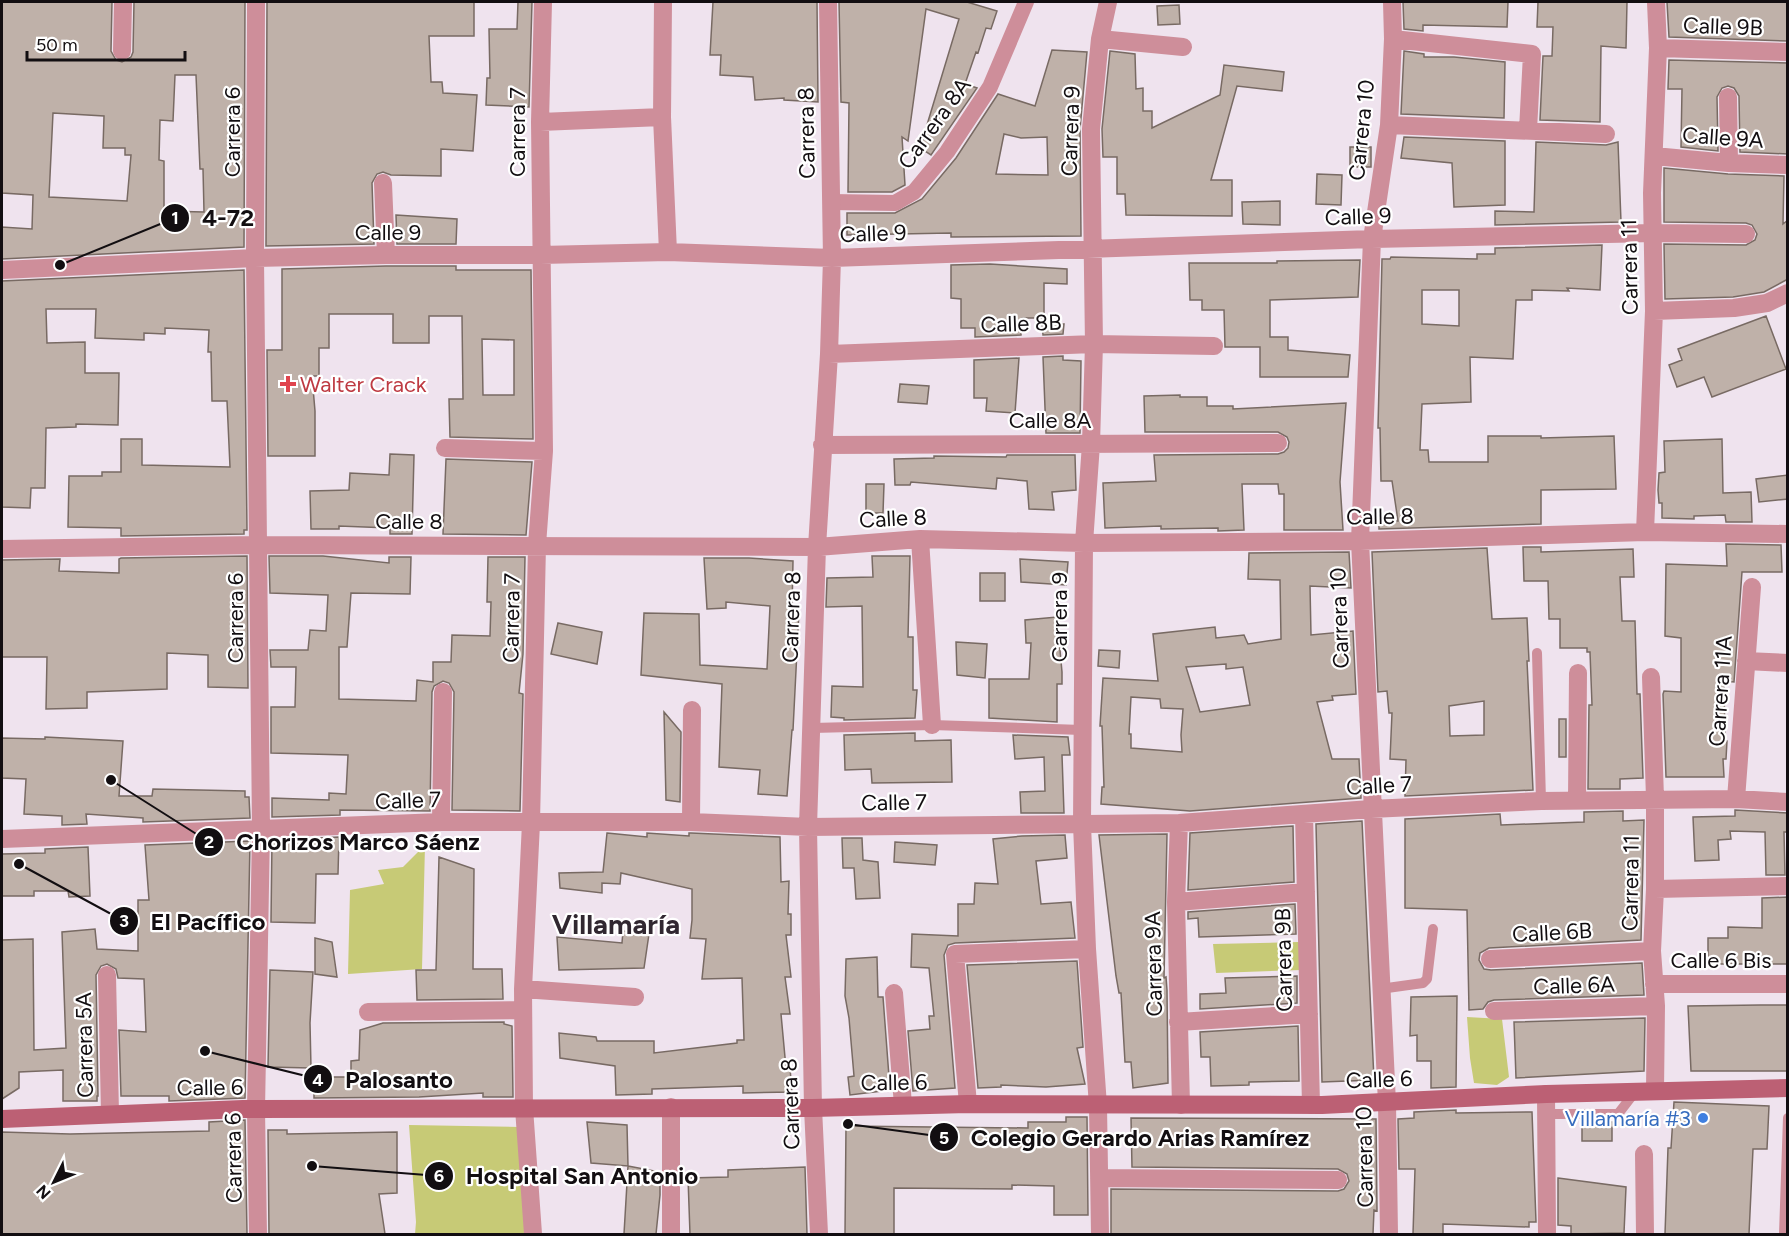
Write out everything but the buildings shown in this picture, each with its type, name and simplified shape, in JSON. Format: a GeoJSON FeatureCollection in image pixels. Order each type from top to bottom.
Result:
{"type":"FeatureCollection","features":[{"type":"Feature","properties":{"kind":"main road","name":"Calle 6"},"geometry":{"type":"LineString","coordinates":[[2,1119],[110,1113],[256,1110],[813,1108],[968,1104],[1311,1105],[1546,1094],[1788,1088]]}},
{"type":"Feature","properties":{"kind":"street"},"geometry":{"type":"LineString","coordinates":[[122,51],[123,2]]}},
{"type":"Feature","properties":{"kind":"street","name":"Carrera 6"},"geometry":{"type":"LineString","coordinates":[[256,2],[255,258],[261,830],[256,1110],[258,1234]]}},
{"type":"Feature","properties":{"kind":"street","name":"Carrera 7"},"geometry":{"type":"LineString","coordinates":[[533,1234],[524,1108],[523,988],[531,823],[537,545],[544,451],[540,122],[543,2]]}},
{"type":"Feature","properties":{"kind":"street"},"geometry":{"type":"LineString","coordinates":[[663,2],[662,117],[668,252]]}},
{"type":"Feature","properties":{"kind":"street","name":"Carrera 8"},"geometry":{"type":"LineString","coordinates":[[819,1234],[813,1108],[808,827],[817,547],[829,354],[832,258],[828,2]]}},
{"type":"Feature","properties":{"kind":"street","name":"Carrera 8A"},"geometry":{"type":"LineString","coordinates":[[831,202],[895,203],[914,192],[947,152],[990,87],[1026,2]]}},
{"type":"Feature","properties":{"kind":"street","name":"Carrera 9"},"geometry":{"type":"LineString","coordinates":[[1100,1234],[1098,1106],[1087,949],[1082,824],[1082,730],[1084,543],[1094,344],[1091,129],[1100,39],[1108,2]]}},
{"type":"Feature","properties":{"kind":"street","name":"Carrera 10"},"geometry":{"type":"LineString","coordinates":[[1389,1234],[1387,1103],[1371,809],[1360,541],[1372,239],[1389,125],[1393,39],[1392,2]]}},
{"type":"Feature","properties":{"kind":"street","name":"Carrera 11"},"geometry":{"type":"LineString","coordinates":[[1645,532],[1654,311],[1652,192],[1658,48],[1656,2]]}},
{"type":"Feature","properties":{"kind":"street"},"geometry":{"type":"LineString","coordinates":[[1100,39],[1183,46]]}},
{"type":"Feature","properties":{"kind":"street"},"geometry":{"type":"LineString","coordinates":[[1393,39],[1532,54],[1528,130]]}},
{"type":"Feature","properties":{"kind":"street","name":"Calle 9B"},"geometry":{"type":"LineString","coordinates":[[1658,48],[1788,52]]}},
{"type":"Feature","properties":{"kind":"street"},"geometry":{"type":"LineString","coordinates":[[1728,97],[1729,163]]}},
{"type":"Feature","properties":{"kind":"street"},"geometry":{"type":"LineString","coordinates":[[540,122],[662,117]]}},
{"type":"Feature","properties":{"kind":"street"},"geometry":{"type":"LineString","coordinates":[[1389,125],[1606,134]]}},
{"type":"Feature","properties":{"kind":"street","name":"Calle 9A"},"geometry":{"type":"LineString","coordinates":[[1654,156],[1729,163],[1788,165]]}},
{"type":"Feature","properties":{"kind":"street"},"geometry":{"type":"LineString","coordinates":[[383,183],[386,255]]}},
{"type":"Feature","properties":{"kind":"street","name":"Calle 9"},"geometry":{"type":"LineString","coordinates":[[2,270],[255,258],[386,255],[668,252],[832,258],[1372,239],[1654,232],[1746,234]]}},
{"type":"Feature","properties":{"kind":"street"},"geometry":{"type":"LineString","coordinates":[[1654,311],[1767,303],[1788,292]]}},
{"type":"Feature","properties":{"kind":"street","name":"Calle 8B"},"geometry":{"type":"LineString","coordinates":[[829,354],[1094,344],[1214,346]]}},
{"type":"Feature","properties":{"kind":"street","name":"Calle 8A"},"geometry":{"type":"LineString","coordinates":[[822,445],[1278,444]]}},
{"type":"Feature","properties":{"kind":"street"},"geometry":{"type":"LineString","coordinates":[[446,448],[544,451]]}},
{"type":"Feature","properties":{"kind":"street","name":"Calle 8"},"geometry":{"type":"LineString","coordinates":[[2,549],[259,545],[817,547],[920,539],[1084,543],[1360,541],[1645,532],[1788,534]]}},
{"type":"Feature","properties":{"kind":"street"},"geometry":{"type":"LineString","coordinates":[[920,539],[932,725]]}},
{"type":"Feature","properties":{"kind":"street","name":"Carrera 11A"},"geometry":{"type":"LineString","coordinates":[[1736,799],[1752,587]]}},
{"type":"Feature","properties":{"kind":"street"},"geometry":{"type":"LineString","coordinates":[[1746,661],[1788,663]]}},
{"type":"Feature","properties":{"kind":"street"},"geometry":{"type":"LineString","coordinates":[[1577,801],[1578,673]]}},
{"type":"Feature","properties":{"kind":"street","name":"Carrera 11"},"geometry":{"type":"LineString","coordinates":[[1651,677],[1655,798],[1652,951],[1656,1006],[1655,1091]]}},
{"type":"Feature","properties":{"kind":"street"},"geometry":{"type":"LineString","coordinates":[[441,822],[444,692]]}},
{"type":"Feature","properties":{"kind":"street"},"geometry":{"type":"LineString","coordinates":[[691,822],[692,710]]}},
{"type":"Feature","properties":{"kind":"street","name":"Calle 7"},"geometry":{"type":"LineString","coordinates":[[2,839],[441,822],[691,822],[808,827],[1179,823],[1371,809],[1541,801],[1655,798],[1788,802]]}},
{"type":"Feature","properties":{"kind":"street","name":"Carrera 9B"},"geometry":{"type":"LineString","coordinates":[[1304,814],[1311,1105]]}},
{"type":"Feature","properties":{"kind":"street","name":"Carrera 9A"},"geometry":{"type":"LineString","coordinates":[[1179,823],[1176,902],[1181,1105]]}},
{"type":"Feature","properties":{"kind":"street"},"geometry":{"type":"LineString","coordinates":[[1655,889],[1788,886]]}},
{"type":"Feature","properties":{"kind":"street"},"geometry":{"type":"LineString","coordinates":[[1176,902],[1306,892]]}},
{"type":"Feature","properties":{"kind":"street"},"geometry":{"type":"LineString","coordinates":[[968,1104],[955,954],[1087,949]]}},
{"type":"Feature","properties":{"kind":"street","name":"Calle 6B"},"geometry":{"type":"LineString","coordinates":[[1490,959],[1652,951]]}},
{"type":"Feature","properties":{"kind":"street","name":"Carrera 5A"},"geometry":{"type":"LineString","coordinates":[[107,975],[110,1113]]}},
{"type":"Feature","properties":{"kind":"street","name":"Calle 6 Bis"},"geometry":{"type":"LineString","coordinates":[[1654,984],[1788,984]]}},
{"type":"Feature","properties":{"kind":"street"},"geometry":{"type":"LineString","coordinates":[[523,988],[635,997]]}},
{"type":"Feature","properties":{"kind":"street"},"geometry":{"type":"LineString","coordinates":[[894,993],[903,1106]]}},
{"type":"Feature","properties":{"kind":"street","name":"Calle 6A"},"geometry":{"type":"LineString","coordinates":[[1494,1011],[1656,1006]]}},
{"type":"Feature","properties":{"kind":"street"},"geometry":{"type":"LineString","coordinates":[[368,1012],[523,1010]]}},
{"type":"Feature","properties":{"kind":"street"},"geometry":{"type":"LineString","coordinates":[[1178,1022],[1309,1014]]}},
{"type":"Feature","properties":{"kind":"street"},"geometry":{"type":"LineString","coordinates":[[1546,1094],[1547,1234]]}},
{"type":"Feature","properties":{"kind":"street"},"geometry":{"type":"LineString","coordinates":[[671,1107],[671,1234]]}},
{"type":"Feature","properties":{"kind":"street"},"geometry":{"type":"LineString","coordinates":[[1644,1154],[1645,1234]]}},
{"type":"Feature","properties":{"kind":"street"},"geometry":{"type":"LineString","coordinates":[[1099,1178],[1338,1180]]}},
{"type":"Feature","properties":{"kind":"lane"},"geometry":{"type":"LineString","coordinates":[[1537,653],[1541,801]]}},
{"type":"Feature","properties":{"kind":"lane"},"geometry":{"type":"LineString","coordinates":[[812,728],[932,725],[1082,730]]}},
{"type":"Feature","properties":{"kind":"lane"},"geometry":{"type":"LineString","coordinates":[[1380,989],[1423,983],[1427,979],[1433,929]]}},
{"type":"Feature","properties":{"kind":"lane"},"geometry":{"type":"LineString","coordinates":[[1546,1114],[1618,1114],[1635,1091]]}},
{"type":"Feature","properties":{"kind":"lane"},"geometry":{"type":"LineString","coordinates":[[1784,1234],[1788,1118]]}},
{"type":"Feature","properties":{"kind":"green space"},"geometry":{"type":"Polygon","coordinates":[[[425,845],[422,969],[348,974],[350,890],[384,884],[378,870],[403,867],[425,845]]]}},
{"type":"Feature","properties":{"kind":"green space"},"geometry":{"type":"Polygon","coordinates":[[[1299,942],[1302,970],[1216,973],[1213,944],[1299,942]]]}},
{"type":"Feature","properties":{"kind":"green space"},"geometry":{"type":"Polygon","coordinates":[[[1467,1017],[1502,1019],[1509,1077],[1497,1085],[1474,1083],[1467,1017]]]}},
{"type":"Feature","properties":{"kind":"green space"},"geometry":{"type":"Polygon","coordinates":[[[409,1125],[520,1127],[530,1234],[415,1234],[409,1125]]]}},
{"type":"Feature","properties":{"kind":"place","name":"4-72"},"geometry":{"type":"Point","coordinates":[60,265]}},
{"type":"Feature","properties":{"kind":"place","name":"Walter Crack"},"geometry":{"type":"Point","coordinates":[288,384]}},
{"type":"Feature","properties":{"kind":"place","name":"Chorizos Marco Sáenz"},"geometry":{"type":"Point","coordinates":[111,780]}},
{"type":"Feature","properties":{"kind":"place","name":"El Pacífico"},"geometry":{"type":"Point","coordinates":[19,864]}},
{"type":"Feature","properties":{"kind":"place","name":"Palosanto"},"geometry":{"type":"Point","coordinates":[205,1051]}},
{"type":"Feature","properties":{"kind":"place","name":"Villamaría #3"},"geometry":{"type":"Point","coordinates":[1703,1118]}},
{"type":"Feature","properties":{"kind":"place","name":"Colegio Gerardo Arias Ramírez"},"geometry":{"type":"Point","coordinates":[848,1124]}},
{"type":"Feature","properties":{"kind":"place","name":"Hospital San Antonio"},"geometry":{"type":"Point","coordinates":[312,1166]}},
{"type":"Feature","properties":{"kind":"district","name":"Villamaría"},"geometry":{"type":"Point","coordinates":[616,924]}}]}
